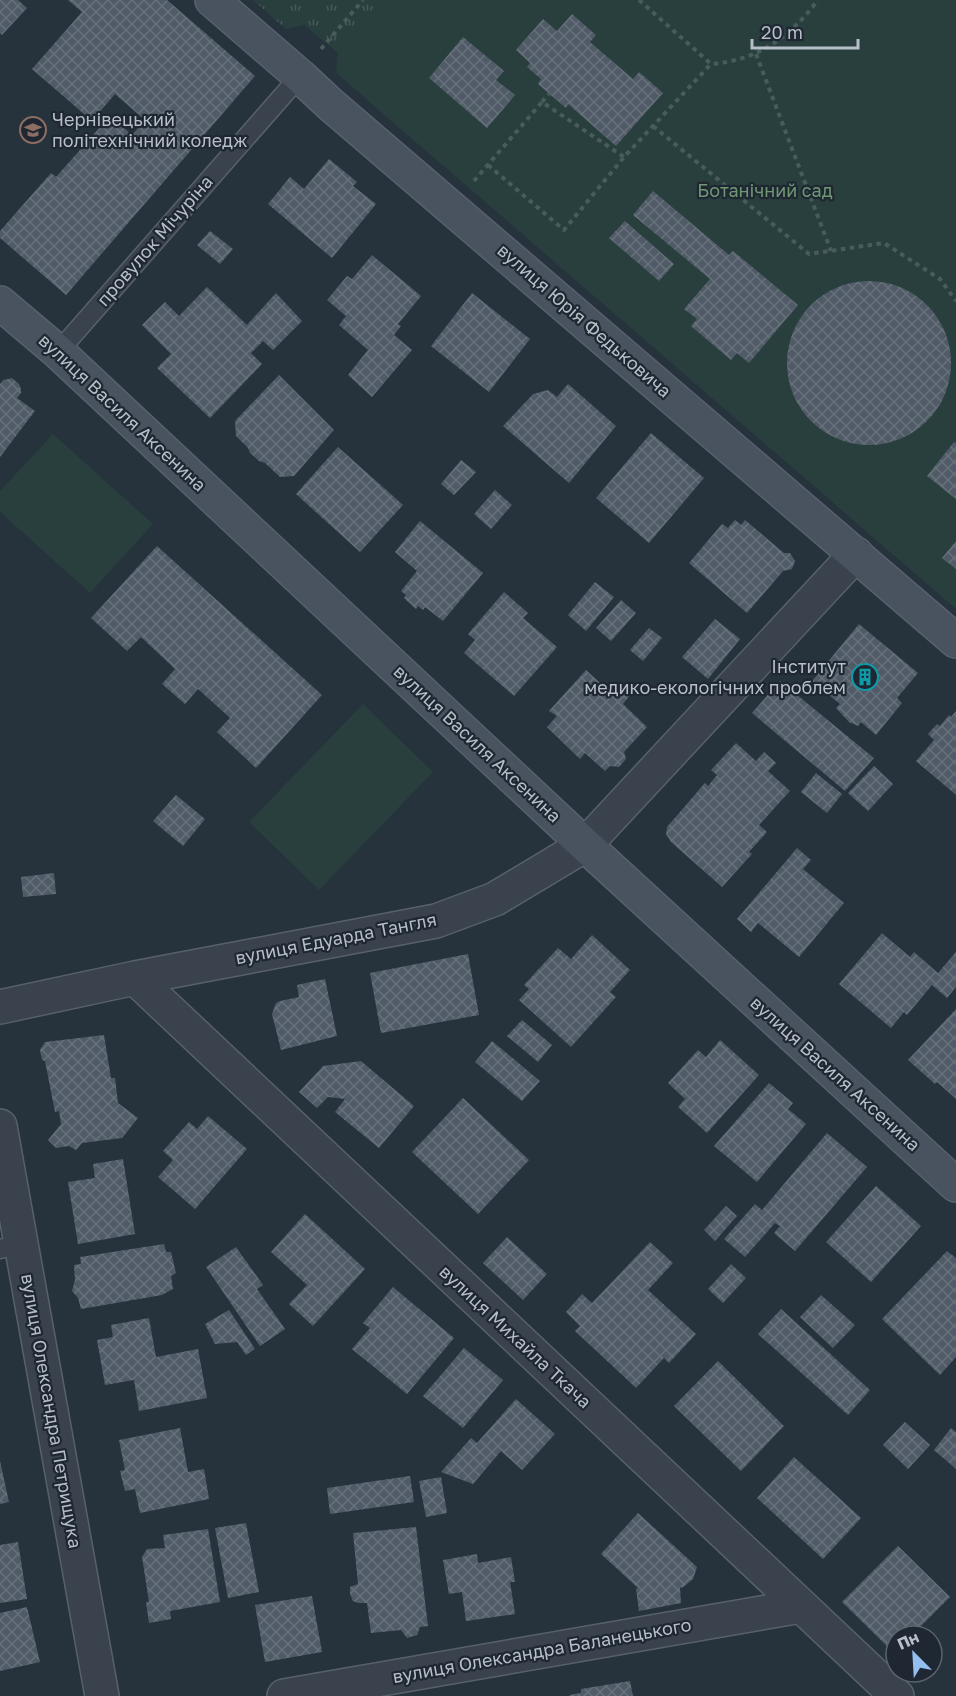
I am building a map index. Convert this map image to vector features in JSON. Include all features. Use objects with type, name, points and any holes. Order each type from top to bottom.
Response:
[{"type":"street","name":"вулиця Юрія Федьковича","points":[[212,0],[956,641]]},
{"type":"street","name":"вулиця Василя Аксенина","points":[[0,303],[58,352],[585,845],[956,1185]]},
{"type":"street","name":"вулиця Едуарда Тангля","points":[[0,1007],[135,978],[436,921],[495,899],[585,845],[856,554]]},
{"type":"street","name":"вулиця Михайла Ткача","points":[[135,978],[897,1696]]},
{"type":"street","name":"вулиця Олександра Петрищука","points":[[0,1126],[11,1247],[102,1696]]},
{"type":"street","name":"вулиця Олександра Баланецького","points":[[284,1696],[801,1606]]},
{"type":"lane","name":"провулок Мічуріна","points":[[58,352],[300,76]]},
{"type":"path","points":[[300,76],[363,0]]},
{"type":"path","points":[[639,0],[711,64]]},
{"type":"path","points":[[488,165],[564,230],[624,157],[711,64],[731,62],[756,54],[785,36],[808,14],[818,0]]},
{"type":"path","points":[[756,54],[831,251]]},
{"type":"path","points":[[451,206],[549,94]]},
{"type":"path","points":[[542,102],[624,157]]},
{"type":"path","points":[[653,126],[809,254],[884,243],[940,279],[956,301]]},
{"type":"green space","points":[[253,0],[384,0],[338,53],[304,25],[286,29]]},
{"type":"green space","name":"Ботанічний сад","points":[[384,0],[956,0],[956,609],[336,73],[338,53]]},
{"type":"green space","points":[[53,434],[153,524],[90,593],[0,512],[0,491]]},
{"type":"green space","points":[[363,704],[433,772],[319,890],[249,822]]},
{"type":"building","points":[[0,0],[18,0],[27,8],[2,35],[0,33]]},
{"type":"building","points":[[68,0],[167,0],[255,76],[66,295],[0,238],[0,231],[51,173],[56,177],[110,116],[132,135],[145,120],[115,94],[92,121],[32,69],[82,12]]},
{"type":"building","points":[[572,14],[596,35],[590,42],[633,79],[639,72],[663,93],[616,146],[568,104],[566,108],[538,84],[541,79],[527,67],[530,63],[516,50],[543,19],[557,31]]},
{"type":"building","points":[[463,37],[504,71],[496,80],[515,95],[487,128],[429,78]]},
{"type":"building","points":[[329,159],[357,182],[353,186],[376,204],[332,258],[268,204],[290,177],[304,189]]},
{"type":"building","points":[[653,191],[729,255],[733,251],[798,305],[749,363],[737,353],[731,360],[691,326],[697,319],[684,309],[710,279],[633,215]]},
{"type":"building","points":[[625,221],[674,264],[659,281],[609,238]]},
{"type":"building","points":[[210,231],[233,249],[220,264],[197,245]]},
{"type":"building","points":[[372,255],[421,296],[398,324],[401,326],[394,335],[412,350],[372,397],[348,375],[368,350],[339,325],[346,316],[327,300],[347,276],[352,279]]},
{"type":"building","points":[[869,281],[885,282],[901,287],[915,294],[927,305],[938,317],[945,331],[950,347],[950,379],[945,395],[938,409],[927,421],[915,432],[901,439],[885,444],[869,445],[853,444],[837,439],[823,432],[811,421],[800,409],[793,395],[788,379],[787,363],[788,347],[793,331],[800,317],[811,305],[823,294],[837,287],[853,282]]},
{"type":"building","points":[[207,287],[247,325],[276,293],[302,321],[273,350],[263,341],[251,353],[262,364],[210,418],[157,368],[171,354],[142,325],[165,302],[179,316]]},
{"type":"building","points":[[472,293],[530,339],[489,392],[431,346]]},
{"type":"building","points":[[279,375],[334,430],[294,476],[280,477],[250,453],[236,436],[235,421]]},
{"type":"building","points":[[12,378],[21,389],[17,398],[35,411],[0,457],[0,384]]},
{"type":"building","points":[[568,384],[616,426],[569,483],[503,426],[533,394],[548,390],[557,397]]},
{"type":"building","points":[[651,433],[704,478],[649,543],[596,498]]},
{"type":"building","points":[[954,442],[956,443],[956,499],[927,476]]},
{"type":"building","points":[[338,447],[403,505],[360,552],[296,494]]},
{"type":"building","points":[[461,460],[476,472],[454,495],[441,484]]},
{"type":"building","points":[[495,490],[512,505],[491,529],[474,514]]},
{"type":"building","points":[[735,520],[741,525],[745,520],[784,553],[790,553],[795,561],[792,569],[783,571],[747,613],[689,563],[722,524],[728,528]]},
{"type":"building","points":[[420,521],[483,573],[443,621],[425,607],[423,610],[418,606],[416,609],[404,598],[406,595],[401,591],[417,571],[395,552]]},
{"type":"building","points":[[956,541],[956,569],[942,558]]},
{"type":"building","points":[[157,546],[322,695],[256,768],[217,732],[230,718],[198,689],[185,704],[162,684],[175,669],[141,637],[127,651],[91,618]]},
{"type":"building","points":[[595,582],[614,597],[586,631],[568,615]]},
{"type":"building","points":[[504,592],[528,613],[523,618],[557,647],[514,696],[464,653],[475,640],[468,634]]},
{"type":"building","points":[[621,600],[636,613],[611,641],[596,628]]},
{"type":"building","points":[[715,619],[740,639],[708,679],[682,657]]},
{"type":"building","name":"Інститут медико-екологічних проблем","points":[[859,624],[918,673],[897,698],[902,703],[876,735],[861,722],[858,726],[849,722],[836,708],[840,704],[812,681]]},
{"type":"building","points":[[649,628],[662,638],[643,661],[630,650]]},
{"type":"building","points":[[586,670],[610,692],[618,683],[626,684],[631,694],[623,704],[647,727],[624,752],[626,759],[619,767],[610,766],[605,771],[585,753],[580,759],[547,727],[557,716],[549,711]]},
{"type":"building","points":[[780,681],[874,758],[845,791],[752,713]]},
{"type":"building","points":[[956,711],[956,795],[916,761],[934,740],[928,734],[937,724],[940,726],[949,715],[951,717]]},
{"type":"building","points":[[736,743],[756,761],[764,752],[776,763],[768,771],[790,791],[759,825],[767,832],[749,852],[752,854],[722,887],[671,842],[666,834],[667,827],[705,783],[708,786],[717,775],[711,770]]},
{"type":"building","points":[[874,766],[893,784],[868,811],[848,793]]},
{"type":"building","points":[[816,773],[842,794],[827,813],[801,792]]},
{"type":"building","points":[[176,795],[205,819],[183,846],[153,821]]},
{"type":"building","points":[[797,848],[811,860],[803,869],[844,903],[799,957],[758,923],[751,932],[737,919]]},
{"type":"building","points":[[54,873],[56,894],[23,897],[21,877]]},
{"type":"building","points":[[882,933],[910,957],[914,952],[938,973],[956,952],[956,987],[947,998],[932,985],[907,1015],[904,1012],[891,1028],[839,984]]},
{"type":"building","points":[[592,935],[630,970],[610,992],[616,997],[571,1047],[519,1000],[529,989],[524,985],[558,948],[571,959]]},
{"type":"building","points":[[468,954],[479,1015],[381,1033],[370,973]]},
{"type":"building","points":[[325,979],[337,1036],[281,1050],[272,1014],[276,1003],[299,997],[297,985]]},
{"type":"building","points":[[956,1009],[956,1099],[908,1060]]},
{"type":"building","points":[[522,1020],[552,1045],[538,1062],[507,1036]]},
{"type":"building","points":[[104,1035],[111,1078],[115,1078],[118,1103],[138,1118],[122,1138],[82,1143],[76,1150],[69,1146],[56,1148],[48,1140],[61,1124],[59,1111],[55,1112],[45,1061],[42,1060],[40,1050],[45,1042]]},
{"type":"building","points":[[720,1040],[759,1075],[707,1133],[678,1107],[685,1099],[668,1083],[698,1050],[706,1057]]},
{"type":"building","points":[[492,1041],[540,1081],[522,1101],[475,1062]]},
{"type":"building","points":[[361,1061],[414,1106],[379,1148],[335,1112],[345,1099],[328,1097],[317,1108],[299,1092],[323,1066]]},
{"type":"building","points":[[769,1083],[793,1103],[788,1109],[806,1124],[757,1182],[714,1146]]},
{"type":"building","points":[[463,1098],[529,1160],[478,1214],[412,1152]]},
{"type":"building","points":[[208,1116],[247,1149],[195,1209],[158,1177],[173,1160],[163,1151],[189,1122],[197,1129]]},
{"type":"building","points":[[827,1133],[867,1167],[795,1251],[774,1233],[780,1226],[775,1223],[745,1257],[724,1239],[755,1204],[762,1210]]},
{"type":"building","points":[[123,1159],[135,1234],[78,1244],[68,1182],[95,1178],[93,1164]]},
{"type":"building","points":[[876,1186],[921,1226],[871,1282],[826,1242]]},
{"type":"building","points":[[726,1206],[737,1216],[715,1241],[704,1230]]},
{"type":"building","points":[[305,1214],[365,1269],[313,1326],[289,1304],[307,1285],[271,1252]]},
{"type":"building","points":[[507,1237],[547,1274],[523,1300],[483,1263]]},
{"type":"building","points":[[650,1242],[673,1263],[648,1290],[696,1334],[669,1363],[664,1358],[636,1388],[575,1331],[580,1326],[566,1312],[582,1294],[592,1303]]},
{"type":"building","points":[[164,1244],[166,1252],[171,1252],[176,1273],[171,1276],[173,1289],[162,1295],[81,1309],[78,1298],[72,1291],[75,1280],[74,1265],[81,1264],[80,1257]]},
{"type":"building","points":[[236,1247],[263,1285],[257,1289],[285,1329],[260,1346],[206,1267]]},
{"type":"building","points":[[947,1251],[956,1258],[956,1357],[940,1375],[882,1319]]},
{"type":"building","points":[[731,1264],[746,1278],[723,1303],[708,1289]]},
{"type":"building","points":[[393,1287],[454,1338],[407,1394],[352,1349],[370,1328],[363,1323]]},
{"type":"building","points":[[821,1295],[855,1325],[833,1348],[800,1317]]},
{"type":"building","points":[[781,1309],[870,1390],[848,1415],[758,1334]]},
{"type":"building","points":[[229,1310],[255,1349],[246,1355],[237,1342],[215,1344],[205,1324]]},
{"type":"building","points":[[149,1318],[156,1357],[198,1349],[207,1398],[139,1411],[134,1380],[105,1385],[97,1340],[113,1337],[111,1325]]},
{"type":"building","points":[[464,1348],[503,1380],[463,1428],[423,1396]]},
{"type":"building","points":[[718,1361],[784,1426],[741,1471],[674,1406]]},
{"type":"building","points":[[516,1399],[555,1434],[522,1470],[501,1451],[473,1484],[441,1472],[471,1438],[477,1443]]},
{"type":"building","points":[[905,1422],[930,1445],[908,1469],[883,1445]]},
{"type":"building","points":[[180,1428],[188,1472],[204,1469],[209,1499],[140,1513],[135,1489],[125,1491],[120,1471],[125,1470],[119,1440]]},
{"type":"building","points":[[951,1428],[956,1432],[956,1469],[934,1450]]},
{"type":"building","points":[[794,1457],[861,1518],[823,1559],[757,1498]]},
{"type":"building","points":[[0,1461],[9,1502],[0,1504]]},
{"type":"building","points":[[410,1476],[414,1502],[330,1514],[327,1488]]},
{"type":"building","points":[[441,1477],[447,1513],[426,1517],[419,1481]]},
{"type":"building","points":[[638,1513],[697,1567],[693,1579],[682,1588],[680,1587],[681,1603],[639,1611],[636,1589],[638,1588],[601,1554]]},
{"type":"building","points":[[246,1523],[259,1592],[228,1598],[215,1528]]},
{"type":"building","points":[[416,1527],[428,1626],[420,1627],[417,1635],[407,1638],[401,1630],[371,1633],[367,1603],[353,1601],[350,1594],[350,1587],[358,1584],[353,1533]]},
{"type":"building","points":[[208,1529],[220,1602],[170,1611],[171,1619],[149,1623],[146,1602],[149,1602],[142,1557],[147,1549],[165,1548],[163,1535]]},
{"type":"building","points":[[18,1542],[27,1599],[0,1603],[0,1545]]},
{"type":"building","points":[[898,1546],[950,1597],[923,1624],[884,1624],[884,1643],[842,1602]]},
{"type":"building","points":[[477,1554],[478,1563],[511,1557],[515,1582],[510,1582],[515,1614],[466,1621],[462,1592],[449,1594],[443,1560]]},
{"type":"building","points":[[312,1596],[322,1652],[265,1662],[255,1605]]},
{"type":"building","points":[[27,1607],[40,1662],[0,1671],[0,1613]]},
{"type":"building","points":[[630,1681],[633,1696],[569,1695],[581,1693],[581,1689]]},
{"type":"place","name":"Чернівецький політехнічний коледж","points":[[33,130]]},
{"type":"place","name":"Інститут медико-екологічних проблем","points":[[865,677]]}]
